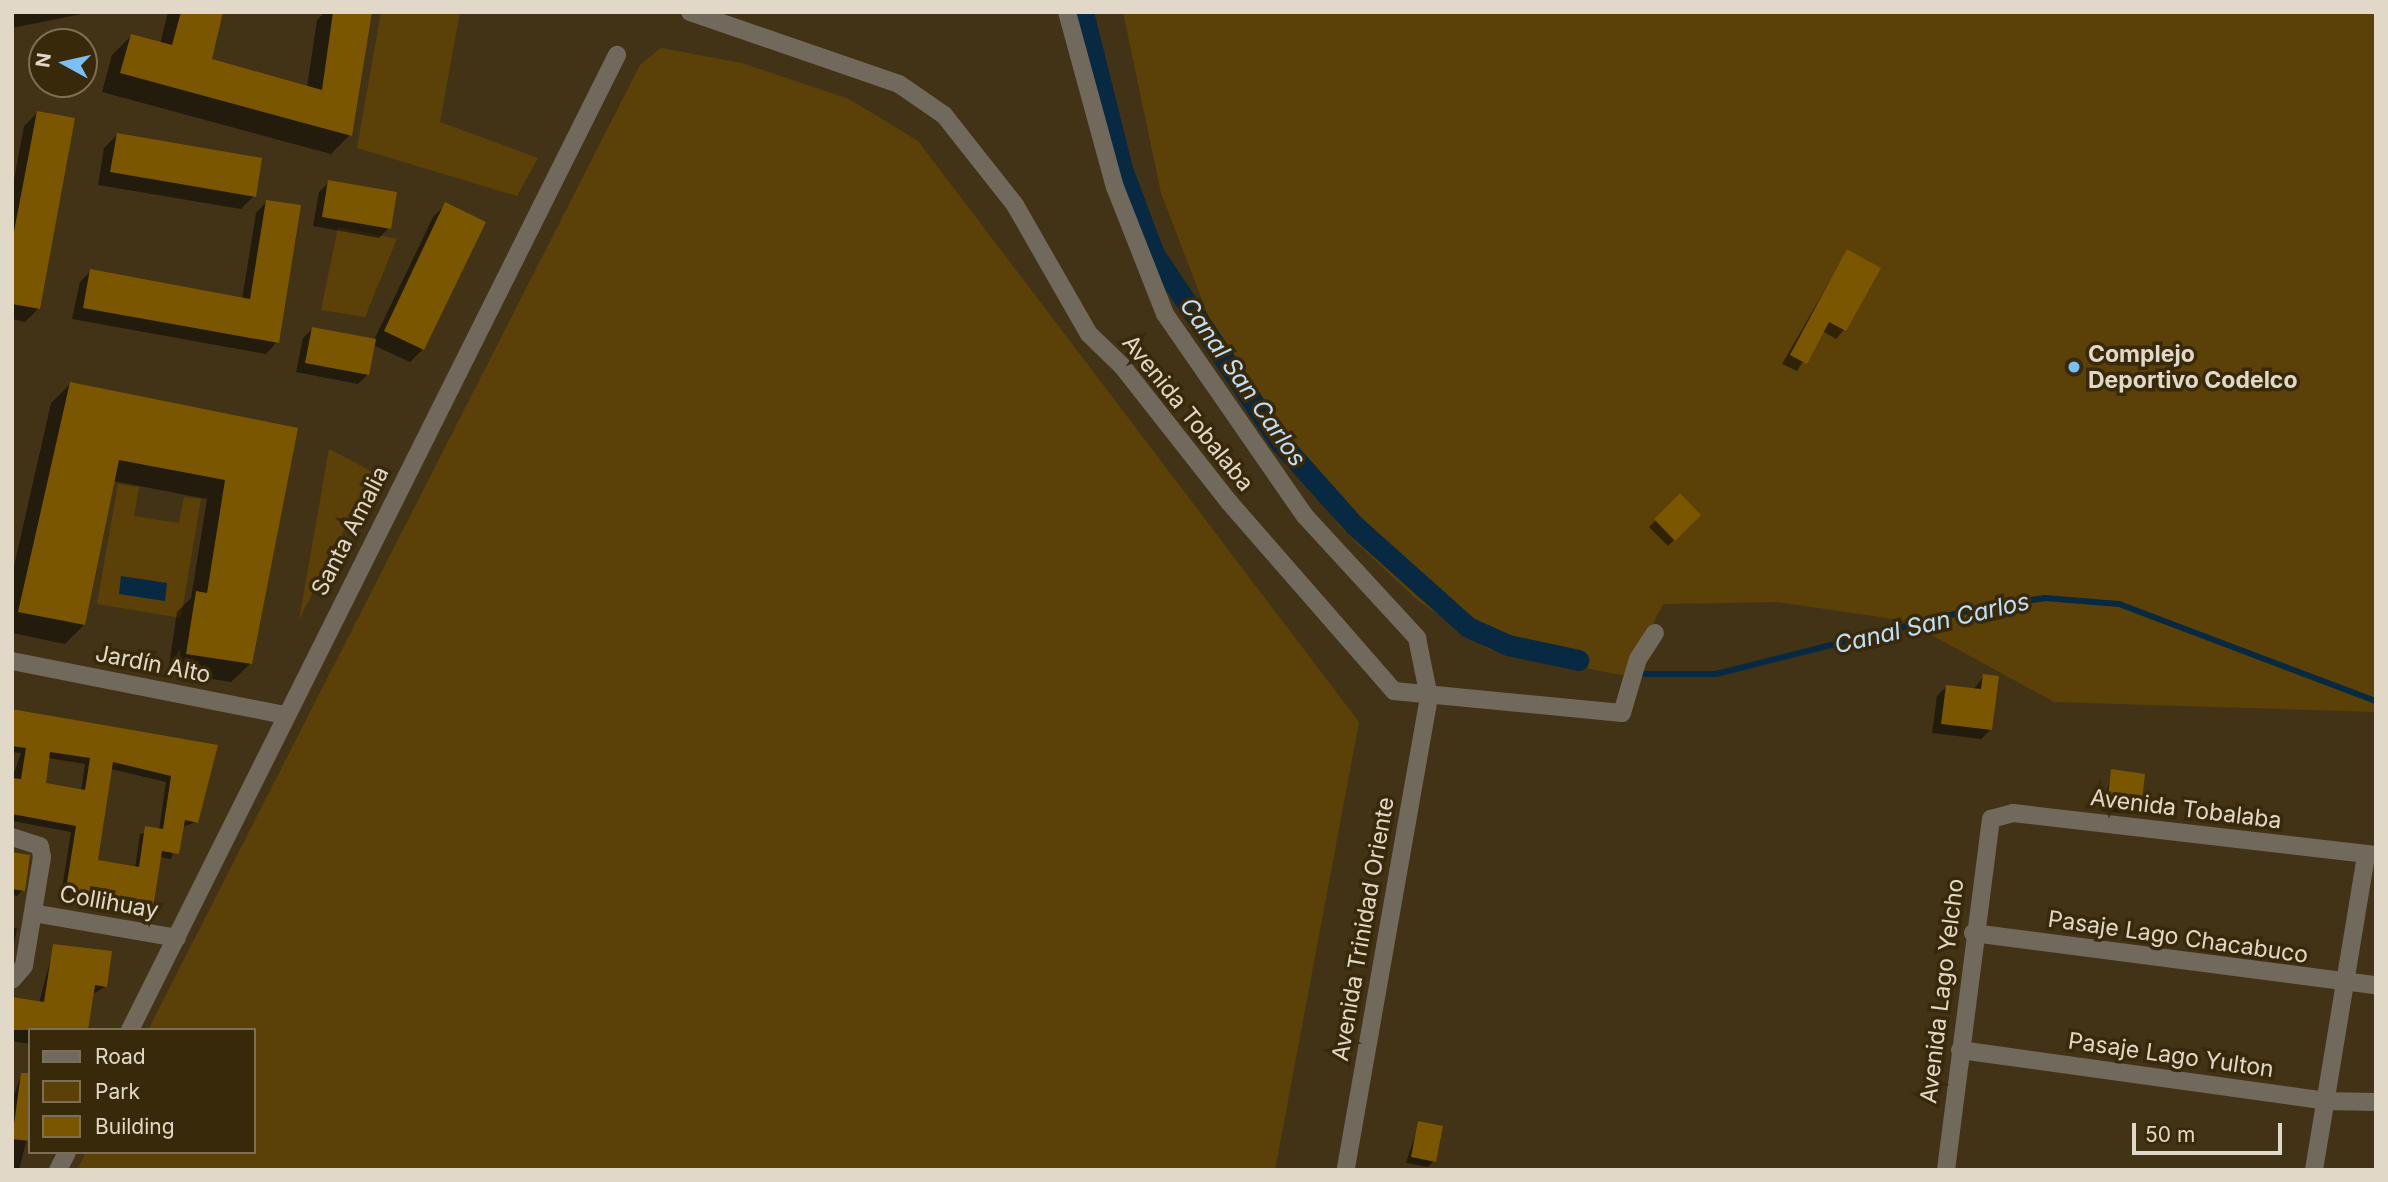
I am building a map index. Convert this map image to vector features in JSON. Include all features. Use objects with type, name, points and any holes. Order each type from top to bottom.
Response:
[{"type":"street","name":"Avenida Tobalaba","points":[[690,12],[899,84],[944,115],[1015,205],[1088,334],[1122,366],[1362,660],[1394,691],[1429,697],[1622,713],[1638,659],[1656,633]]},
{"type":"street","points":[[1067,12],[1115,187],[1165,314],[1305,516],[1417,638],[1429,697]]},
{"type":"street","name":"Santa Amalia","points":[[131,1028],[284,715],[617,55]]},
{"type":"street","name":"Jardín Alto","points":[[12,662],[284,715]]},
{"type":"street","name":"Avenida Trinidad Oriente","points":[[1346,1170],[1429,697]]},
{"type":"street","name":"Avenida Tobalaba","points":[[1991,819],[2012,813],[2371,855]]},
{"type":"street","name":"Avenida Lago Yelcho","points":[[1950,1169],[1973,933],[1991,819]]},
{"type":"street","points":[[12,837],[40,846],[24,966],[12,980]]},
{"type":"street","points":[[2314,1170],[2345,985],[2371,855]]},
{"type":"street","name":"Collihuay","points":[[33,913],[177,938]]},
{"type":"street","name":"Pasaje Lago Chacabuco","points":[[1973,933],[2345,985],[2376,985]]},
{"type":"street","name":"Pasaje Lago Yulton","points":[[1960,1050],[2326,1101],[2376,1102]]},
{"type":"street","points":[[58,1170],[66,1154]]},
{"type":"green space","points":[[381,12],[460,12],[440,122],[538,158],[517,196],[357,148]]},
{"type":"green space","points":[[1123,12],[2376,12],[2376,712],[2054,702],[1906,621],[1778,602],[1663,604],[1627,676],[1490,650],[1417,600],[1339,526],[1209,318],[1161,193]]},
{"type":"green space","points":[[661,48],[742,63],[849,99],[918,141],[1359,722],[1275,1170],[77,1170],[85,1154],[256,1154],[256,1028],[149,1028],[640,65]]},
{"type":"green space","points":[[338,227],[397,239],[365,317],[321,310]]},
{"type":"green space","points":[[329,449],[373,472],[299,620]]},
{"type":"green space","points":[[118,484],[139,487],[134,516],[179,523],[184,497],[201,499],[181,618],[97,604]]},
{"type":"water","points":[[121,576],[167,583],[165,601],[119,594]]},
{"type":"building","points":[[181,12],[223,12],[212,59],[322,90],[333,12],[372,12],[352,136],[120,73],[131,34],[172,45]]},
{"type":"building","points":[[37,111],[75,118],[40,309],[12,304],[12,242]]},
{"type":"building","points":[[117,133],[262,158],[256,197],[110,172]]},
{"type":"building","points":[[328,180],[397,192],[391,229],[322,217]]},
{"type":"building","points":[[266,200],[301,205],[279,343],[83,308],[90,269],[250,299]]},
{"type":"building","points":[[445,202],[486,222],[424,350],[384,331]]},
{"type":"building","points":[[1847,249],[1881,268],[1846,331],[1829,322],[1807,364],[1790,355]]},
{"type":"building","points":[[312,327],[376,339],[369,375],[305,363]]},
{"type":"building","points":[[70,382],[298,428],[252,664],[186,654],[196,591],[207,593],[225,480],[119,460],[85,625],[18,612]]},
{"type":"building","points":[[1680,493],[1701,515],[1675,541],[1654,519]]},
{"type":"building","points":[[1983,674],[1999,676],[1992,730],[1941,724],[1946,685],[1981,689]]},
{"type":"building","points":[[12,709],[218,745],[198,823],[185,820],[179,854],[162,851],[153,908],[66,889],[76,826],[12,814],[12,778],[21,779],[26,748],[12,746]],"holes":[[[50,752],[90,758],[85,790],[46,783]],[[113,762],[171,776],[163,829],[145,826],[139,867],[98,860]]]},
{"type":"building","points":[[2111,769],[2145,774],[2141,809],[2107,805]]},
{"type":"building","points":[[12,852],[30,855],[25,891],[12,889]]},
{"type":"building","points":[[53,944],[112,951],[107,987],[95,985],[88,1028],[12,1030],[12,997],[44,1002]]},
{"type":"building","points":[[21,1073],[28,1073],[28,1141],[12,1139]]},
{"type":"building","points":[[1418,1121],[1443,1126],[1436,1162],[1411,1157]]},
{"type":"waterway","name":"Canal San Carlos","points":[[1083,12],[1122,169],[1154,254],[1280,442],[1354,525],[1468,627],[1508,645],[1578,660]]},
{"type":"waterway","name":"Canal San Carlos","points":[[1641,674],[1716,674],[1982,607],[2045,598],[2119,604],[2376,701]]},
{"type":"place","name":"Complejo Deportivo Codelco","points":[[2074,367]]}]
